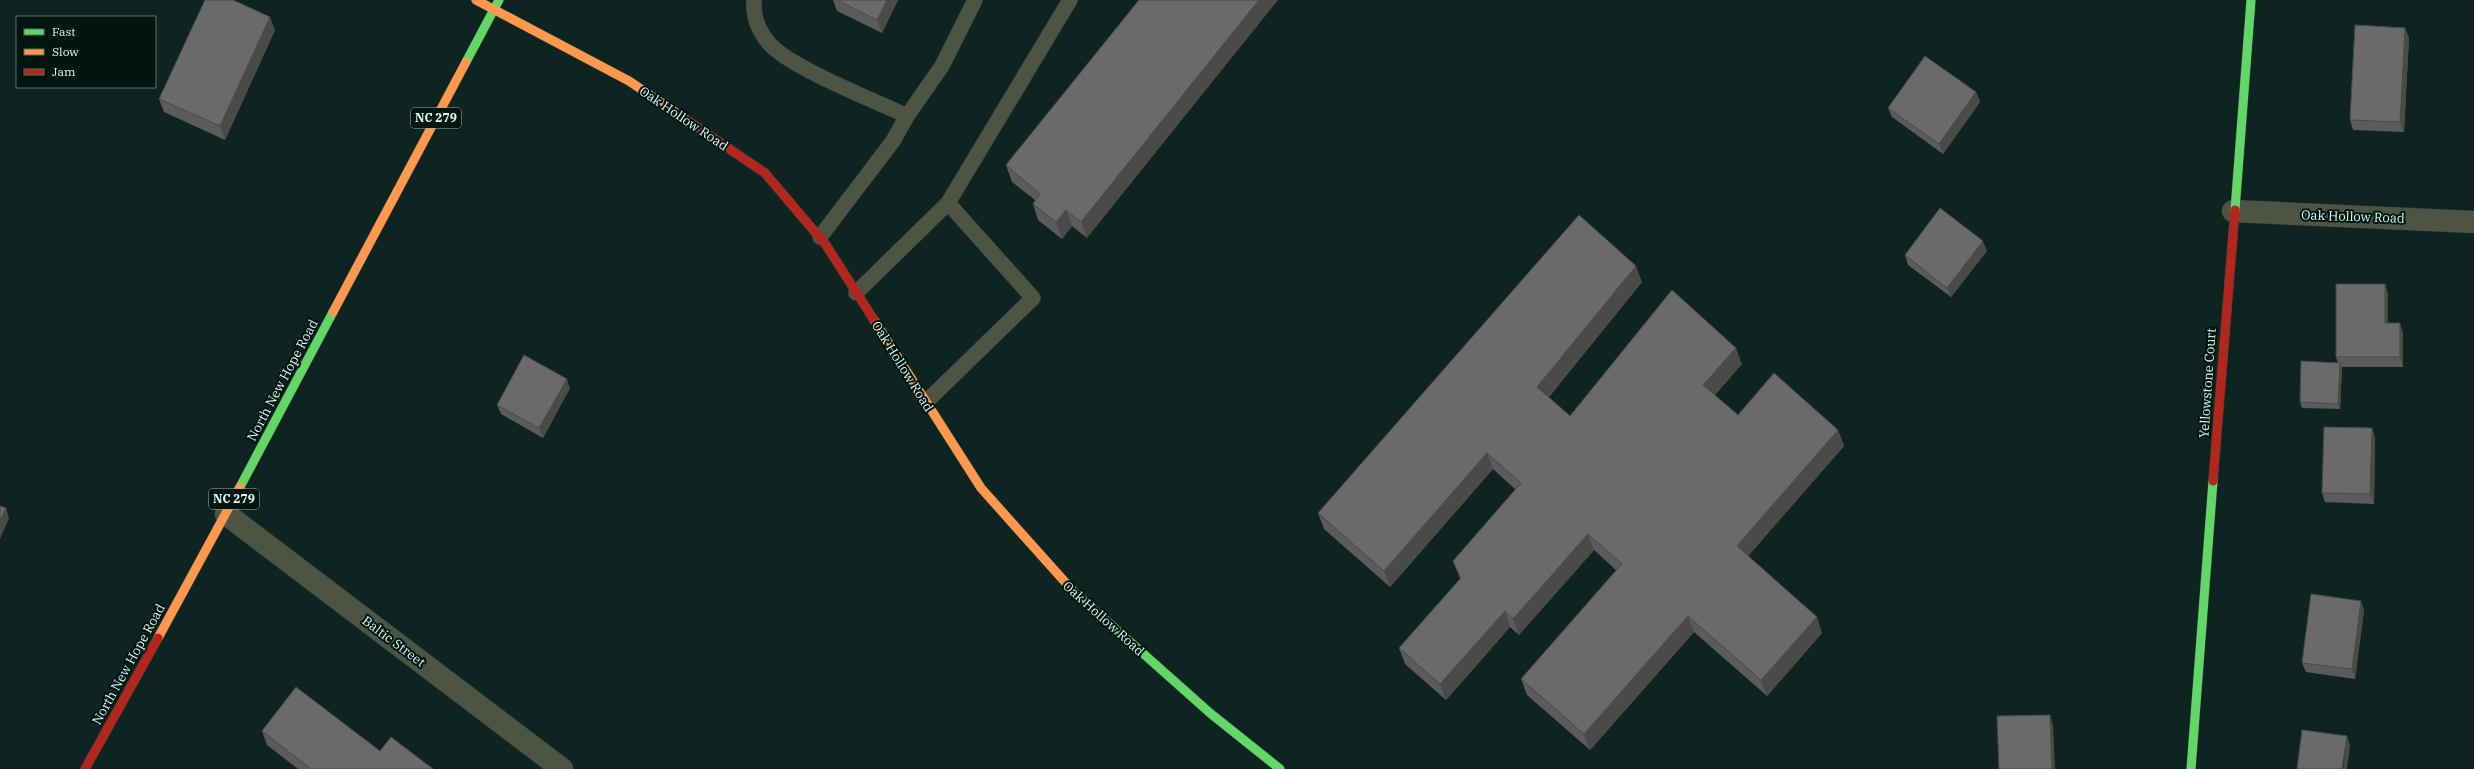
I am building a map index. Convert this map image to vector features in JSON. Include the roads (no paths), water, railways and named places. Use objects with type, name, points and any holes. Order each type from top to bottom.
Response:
[{"type":"street","name":"Oak Hollow Road","points":[[476,0],[629,81],[765,174],[820,237],[981,488],[1065,584],[1210,713],[1280,769]]},
{"type":"street","name":"North New Hope Road","points":[[85,769],[226,514],[498,0]]},
{"type":"street","name":"Yellowstone Court","points":[[2191,769],[2233,211],[2251,0]]},
{"type":"street","name":"Oak Hollow Road","points":[[2233,211],[2474,222]]},
{"type":"street","name":"Baltic Street","points":[[226,514],[562,769]]},
{"type":"lane","points":[[754,0],[753,11],[768,43],[788,60],[907,116]]},
{"type":"lane","points":[[820,237],[893,141],[907,116],[942,66],[975,0]]},
{"type":"lane","points":[[856,292],[948,203],[1070,0]]},
{"type":"lane","points":[[926,402],[1033,298],[948,203]]}]
